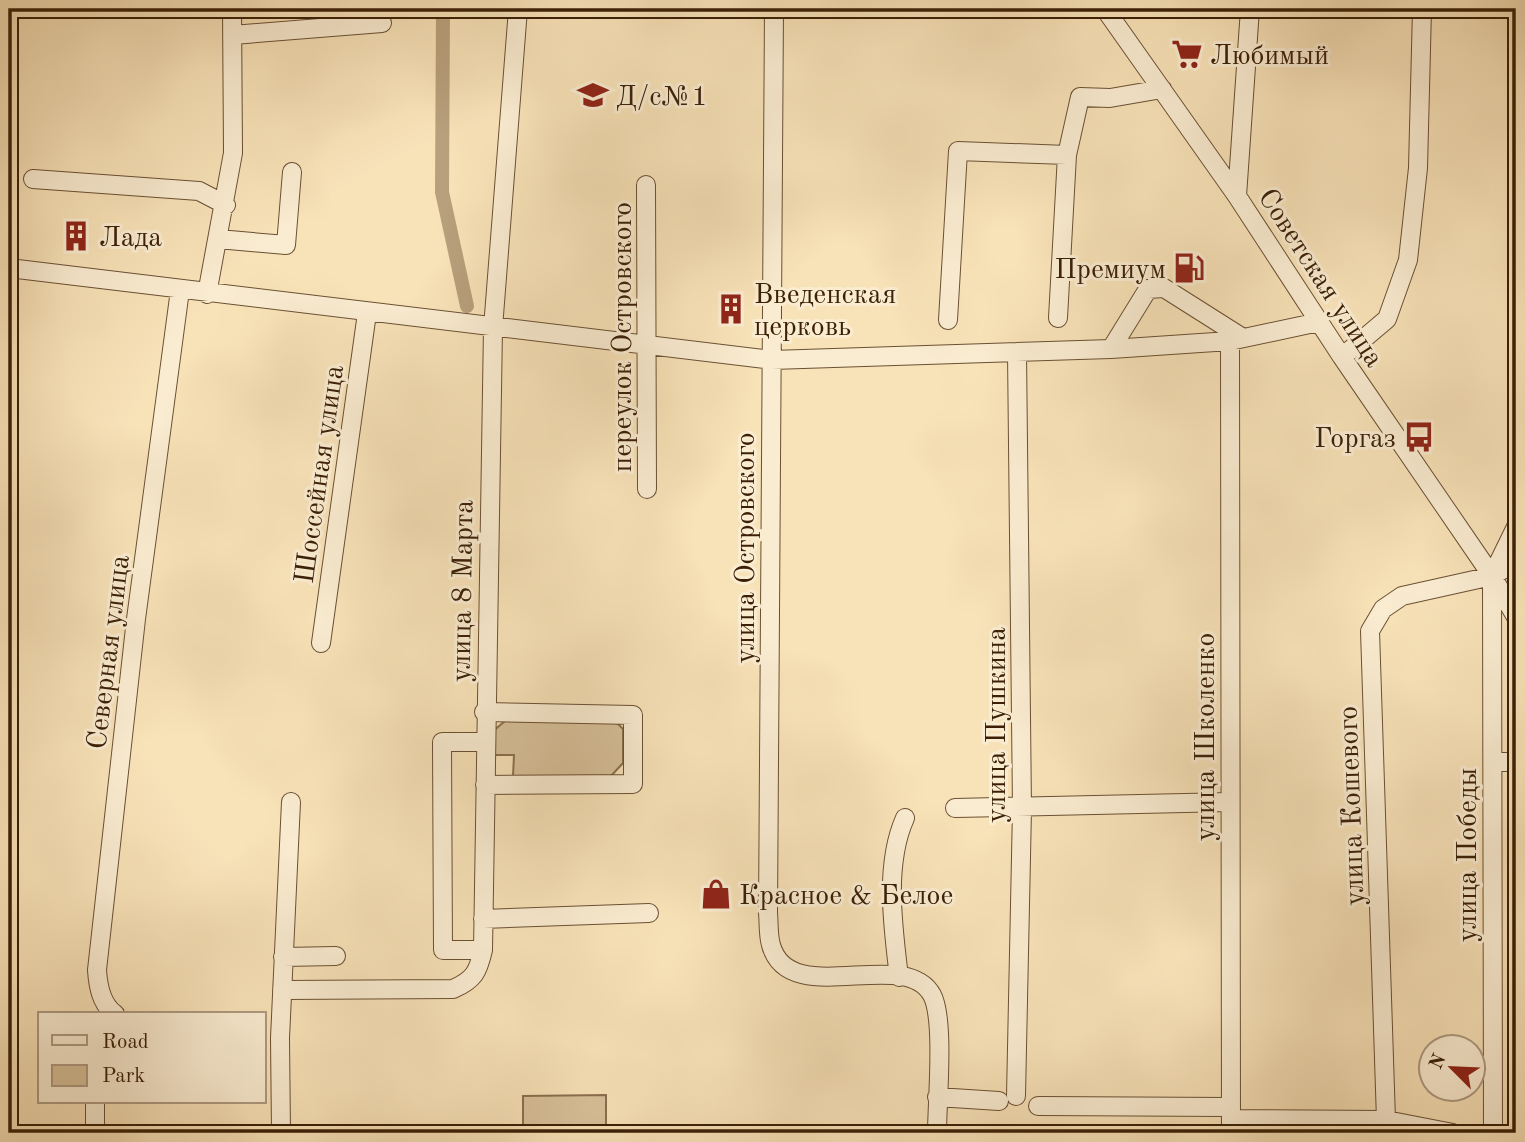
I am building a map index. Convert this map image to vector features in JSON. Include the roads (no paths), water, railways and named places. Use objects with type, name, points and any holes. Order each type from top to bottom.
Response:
[{"type":"street","points":[[180,9],[187,9]]},
{"type":"street","points":[[207,294],[226,205],[233,153],[232,9]]},
{"type":"street","name":"улица 8 Марта","points":[[282,990],[453,989],[471,982],[479,969],[483,919],[484,712],[493,328],[519,9]]},
{"type":"street","name":"улица Островского","points":[[774,9],[768,913],[771,946],[785,966],[799,975],[899,977]]},
{"type":"street","name":"Советская улица","points":[[1105,9],[1237,196],[1342,357],[1492,576],[1516,617]]},
{"type":"street","points":[[1237,196],[1250,9]]},
{"type":"street","points":[[1342,357],[1387,319],[1408,260],[1418,168],[1422,9]]},
{"type":"street","points":[[233,35],[382,23]]},
{"type":"street","points":[[1058,318],[1067,155],[1080,97],[1110,98],[1161,89]]},
{"type":"street","points":[[948,320],[958,151],[1067,155]]},
{"type":"street","points":[[218,239],[286,245],[292,172]]},
{"type":"street","points":[[33,179],[199,191],[226,205]]},
{"type":"street","name":"переулок Островского","points":[[646,185],[647,489]]},
{"type":"street","points":[[9,268],[207,294],[772,360],[1111,349],[1237,339],[1319,322]]},
{"type":"street","points":[[1111,349],[1148,289],[1164,288],[1237,339]]},
{"type":"street","name":"Северная улица","points":[[112,1012],[101,996],[97,970],[136,619],[180,290]]},
{"type":"street","name":"Шоссейная улица","points":[[321,643],[367,313]]},
{"type":"street","name":"улица Школенко","points":[[1231,1120],[1230,803],[1237,339]]},
{"type":"street","name":"улица Пушкина","points":[[937,1097],[1007,1098],[1022,809],[1017,352]]},
{"type":"street","points":[[1516,527],[1492,576],[1516,589]]},
{"type":"street","name":"улица Кошевого","points":[[1387,1119],[1370,631],[1383,609],[1402,596],[1492,576],[1516,562]]},
{"type":"street","name":"улица Победы","points":[[1492,576],[1493,1133]]},
{"type":"street","points":[[484,712],[633,715],[633,784],[485,785]]},
{"type":"street","points":[[482,950],[443,950],[442,742],[485,742]]},
{"type":"street","points":[[1493,762],[1516,762]]},
{"type":"street","points":[[281,1133],[272,1038],[282,990],[291,802]]},
{"type":"street","points":[[955,808],[1022,809],[1230,803]]},
{"type":"street","points":[[905,818],[897,836],[892,916],[899,977],[916,980],[932,994],[937,1017],[937,1133]]},
{"type":"street","points":[[483,919],[649,913]]},
{"type":"street","points":[[284,957],[336,956]]},
{"type":"street","points":[[95,1104],[95,1133]]},
{"type":"street","points":[[1038,1106],[1231,1120],[1387,1119],[1453,1133]]},
{"type":"waterway","points":[[443,9],[442,192],[467,306]]},
{"type":"place","name":"Любимый","points":[[1187,54]]},
{"type":"place","name":"Д/с№1","points":[[593,95]]},
{"type":"place","name":"Лада","points":[[76,236]]},
{"type":"place","name":"Премиум","points":[[1189,268]]},
{"type":"place","name":"Введенская церковь","points":[[731,309]]},
{"type":"place","name":"Горгаз","points":[[1419,437]]},
{"type":"place","name":"Красное & Белое","points":[[716,894]]}]
